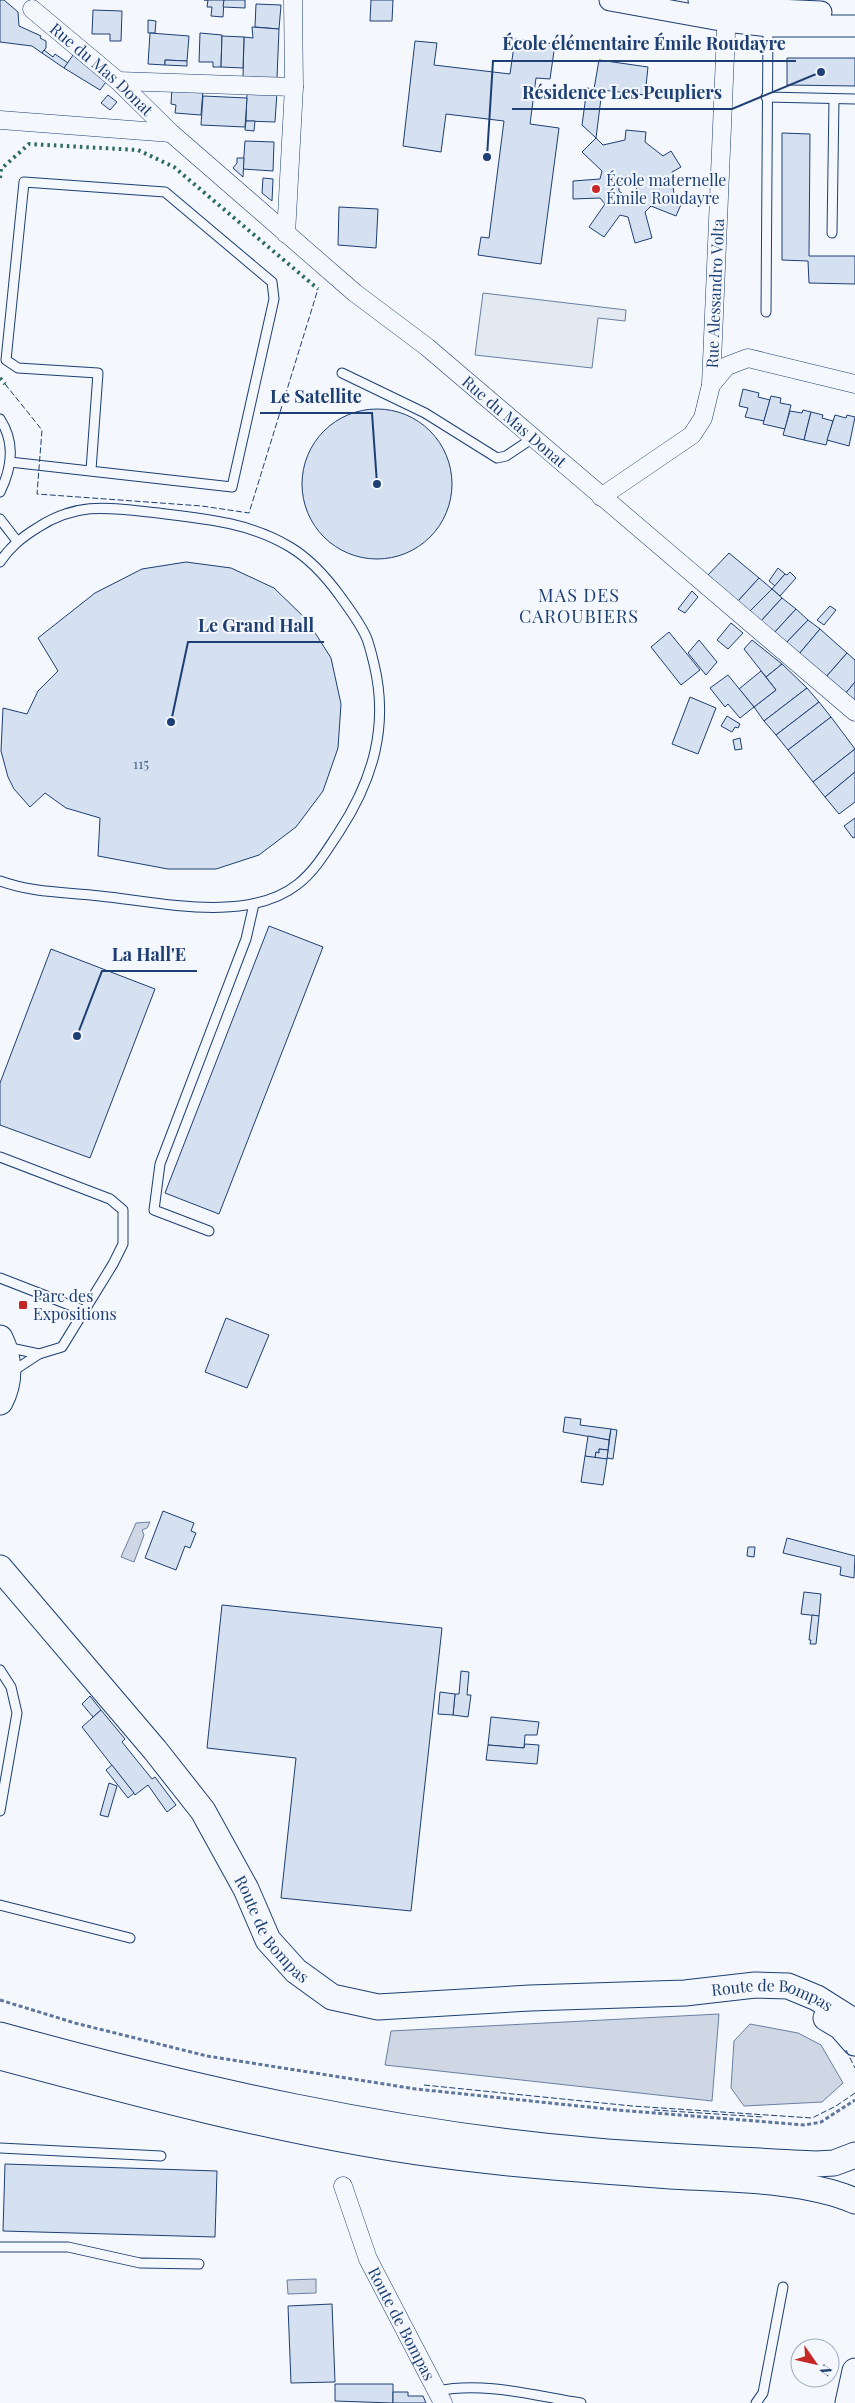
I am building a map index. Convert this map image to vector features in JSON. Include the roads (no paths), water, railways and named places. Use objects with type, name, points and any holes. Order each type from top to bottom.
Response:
[{"type":"main road","points":[[0,1402],[4,1394],[8,1374],[2,1342]]},
{"type":"main road","name":"Route de Bompas","points":[[1,1571],[155,1750],[203,1812],[246,1889],[268,1940],[296,1972],[332,1997],[378,2007],[530,1998],[685,1993],[755,1985],[788,1986],[817,1998],[855,2022]]},
{"type":"main road","name":"Route de Bompas","points":[[685,1993],[752,1997],[785,2002],[814,2011],[841,2027],[855,2043]]},
{"type":"main road","points":[[0,2035],[114,2066],[282,2106],[435,2131],[595,2151],[807,2164],[834,2162],[855,2155]]},
{"type":"main road","points":[[0,2057],[252,2122],[418,2152],[594,2171],[759,2182],[834,2194],[855,2201]]},
{"type":"main road","points":[[848,2403],[855,2371]]},
{"type":"street","points":[[286,234],[294,87],[294,0]]},
{"type":"street","points":[[610,0],[714,8],[855,13]]},
{"type":"street","points":[[714,8],[768,26],[855,26]]},
{"type":"street","name":"Rue Alessandro Volta","points":[[600,496],[692,435],[703,418],[711,385],[714,8]]},
{"type":"street","name":"Rue du Mas Donat","points":[[32,9],[118,81],[171,133],[286,234],[356,293],[428,347],[600,496],[743,614],[855,712]]},
{"type":"street","points":[[118,81],[294,87]]},
{"type":"street","name":"Rue du Mas Donat","points":[[0,120],[171,133]]},
{"type":"street","points":[[711,385],[726,366],[748,358],[855,384]]},
{"type":"street","name":"Route de Bompas","points":[[343,2186],[368,2259],[440,2397]]},
{"type":"lane","points":[[766,312],[766,97],[768,26]]},
{"type":"lane","points":[[766,97],[855,99]]},
{"type":"lane","points":[[832,233],[834,99]]},
{"type":"lane","points":[[10,462],[232,487],[274,299],[272,282],[165,192],[24,182],[6,360],[18,368],[98,373],[91,470]]},
{"type":"lane","points":[[342,373],[425,413],[497,458],[506,456],[533,438]]},
{"type":"lane","points":[[0,419],[10,443],[10,462],[7,478],[0,492]]},
{"type":"lane","points":[[0,562],[17,541],[48,520],[75,509],[107,507],[213,520],[257,530],[292,548],[326,576],[349,608],[368,640],[377,678],[381,721],[374,755],[363,789],[346,822],[321,859],[297,885],[254,904],[206,908],[36,891],[0,881]]},
{"type":"lane","points":[[0,519],[17,541]]},
{"type":"lane","points":[[209,1231],[154,1210],[160,1164],[246,939],[254,904]]},
{"type":"lane","points":[[0,1157],[110,1200],[123,1210],[123,1244],[62,1348],[39,1354],[8,1374]]},
{"type":"lane","points":[[0,1278],[85,1310]]},
{"type":"lane","points":[[2,1342],[39,1354]]},
{"type":"lane","points":[[0,1670],[11,1687],[17,1713],[0,1811]]},
{"type":"lane","points":[[0,1905],[130,1938]]},
{"type":"lane","points":[[0,2148],[161,2156]]},
{"type":"lane","points":[[0,2247],[68,2247],[140,2262],[199,2264]]},
{"type":"lane","points":[[756,2403],[764,2393],[783,2287]]},
{"type":"lane","points":[[440,2397],[454,2387],[489,2388],[581,2403]]},
{"type":"place","name":"Résidence Les Peupliers","points":[[821,72]]},
{"type":"place","name":"École élémentaire Émile Roudayre","points":[[487,157]]},
{"type":"place","name":"École maternelle Émile Roudayre","points":[[596,189]]},
{"type":"place","name":"Le Satellite","points":[[377,484]]},
{"type":"place","name":"Le Grand Hall","points":[[171,722]]},
{"type":"place","name":"La Hall'E","points":[[77,1036]]},
{"type":"place","name":"Parc des Expositions","points":[[23,1305]]},
{"type":"district","name":"MAS DES CAROUBIERS","points":[[579,606]]}]
